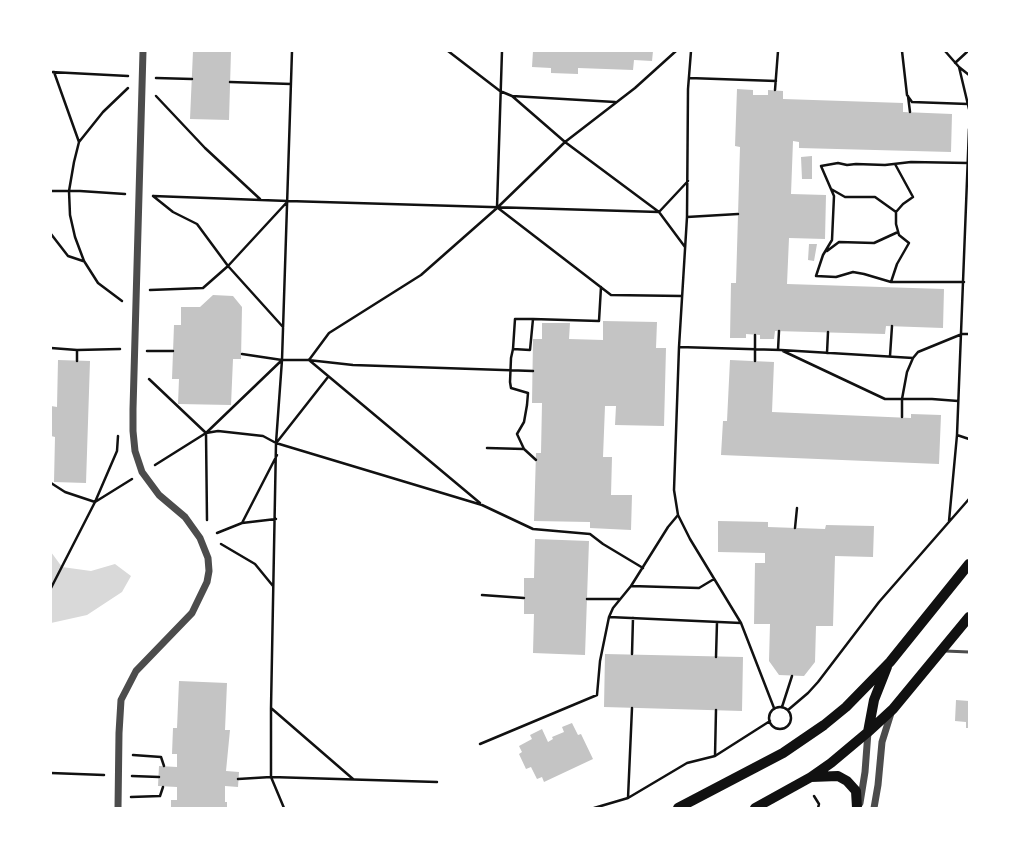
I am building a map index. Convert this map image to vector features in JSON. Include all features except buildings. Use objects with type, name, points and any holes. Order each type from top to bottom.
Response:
[{"type":"main road","points":[[678,808],[796,746],[846,707],[890,662],[969,564]]},
{"type":"main road","points":[[755,808],[831,763],[868,732],[893,709],[969,617]]},
{"type":"main road","points":[[868,732],[874,700],[890,662]]},
{"type":"main road","points":[[810,776],[838,776],[847,781],[856,791],[858,808]]},
{"type":"street","points":[[118,808],[121,700],[136,671],[192,613],[207,582],[209,571],[208,558],[200,538],[185,517],[159,495],[142,472],[136,451],[133,431],[143,51]]},
{"type":"street","points":[[874,808],[878,785],[882,742],[893,709]]},
{"type":"street","points":[[858,808],[865,772],[868,732]]},
{"type":"lane","points":[[942,651],[969,652]]},
{"type":"path","points":[[284,808],[271,777],[271,708],[273,586],[276,519],[276,443],[282,360],[292,51]]},
{"type":"path","points":[[448,51],[500,91],[512,96],[565,142],[659,212],[685,247]]},
{"type":"path","points":[[497,208],[502,51]]},
{"type":"path","points":[[308,360],[329,333],[420,275],[497,208],[565,142],[635,88],[676,51]]},
{"type":"path","points":[[691,51],[689,78],[687,217],[679,347],[674,490],[678,515],[690,539],[741,623],[774,708]]},
{"type":"path","points":[[775,90],[778,51]]},
{"type":"path","points":[[902,51],[910,112]]},
{"type":"path","points":[[945,51],[955,63],[969,75]]},
{"type":"path","points":[[955,63],[968,51]]},
{"type":"path","points":[[959,67],[969,109]]},
{"type":"path","points":[[79,142],[53,72],[143,78]]},
{"type":"path","points":[[156,78],[192,79]]},
{"type":"path","points":[[689,78],[776,81]]},
{"type":"path","points":[[230,82],[291,84]]},
{"type":"path","points":[[122,301],[98,283],[84,261],[75,237],[70,215],[69,191],[79,142],[103,112],[128,87]]},
{"type":"path","points":[[156,96],[205,148],[261,199]]},
{"type":"path","points":[[512,96],[616,102]]},
{"type":"path","points":[[908,96],[912,102],[968,104]]},
{"type":"path","points":[[949,521],[957,435],[967,223],[969,129]]},
{"type":"path","points":[[964,282],[891,282],[853,272],[836,277],[816,276],[832,240],[834,196],[821,166],[838,164],[885,165],[911,162],[968,163]]},
{"type":"path","points":[[891,282],[897,264],[909,243],[899,235],[896,224],[896,212],[903,204],[913,197],[895,164]]},
{"type":"path","points":[[283,327],[228,266],[196,224],[173,212],[153,196],[659,212],[688,180]]},
{"type":"path","points":[[831,189],[845,197],[875,197],[896,212]]},
{"type":"path","points":[[51,191],[125,194]]},
{"type":"path","points":[[150,290],[202,288],[228,266],[288,201]]},
{"type":"path","points":[[497,208],[611,295],[682,296]]},
{"type":"path","points":[[687,217],[738,214]]},
{"type":"path","points":[[825,253],[839,242],[874,243],[898,232]]},
{"type":"path","points":[[51,234],[68,256],[84,261]]},
{"type":"path","points":[[536,460],[524,449],[517,434],[524,422],[528,393],[511,388],[510,370],[511,358],[514,349],[515,319],[599,321],[601,287]]},
{"type":"path","points":[[514,349],[530,350],[534,319]]},
{"type":"path","points":[[890,356],[892,326]]},
{"type":"path","points":[[779,331],[780,350]]},
{"type":"path","points":[[827,353],[828,332]]},
{"type":"path","points":[[902,417],[902,399],[907,372],[913,358],[918,352],[962,334],[969,334]]},
{"type":"path","points":[[755,335],[755,361]]},
{"type":"path","points":[[679,347],[780,350],[913,358]]},
{"type":"path","points":[[51,348],[77,350],[121,350]]},
{"type":"path","points":[[77,350],[77,361]]},
{"type":"path","points":[[780,350],[885,400],[932,399],[958,401]]},
{"type":"path","points":[[143,351],[173,351]]},
{"type":"path","points":[[242,354],[282,360],[308,360],[353,365],[533,371]]},
{"type":"path","points":[[95,502],[206,433],[282,360]]},
{"type":"path","points":[[308,360],[482,505]]},
{"type":"path","points":[[146,377],[206,433],[206,520]]},
{"type":"path","points":[[276,443],[328,377]]},
{"type":"path","points":[[206,433],[218,431],[263,436],[276,443],[482,505],[533,529],[590,534],[603,544],[643,568]]},
{"type":"path","points":[[957,435],[969,439]]},
{"type":"path","points":[[51,588],[95,502],[117,451],[118,436]]},
{"type":"path","points":[[487,448],[524,449]]},
{"type":"path","points":[[242,523],[277,454]]},
{"type":"path","points":[[51,483],[65,492],[95,502]]},
{"type":"path","points":[[788,710],[808,693],[818,682],[879,602],[969,499]]},
{"type":"path","points":[[795,528],[797,508]]},
{"type":"path","points":[[480,744],[596,695],[600,661],[609,617],[613,608],[631,586],[668,527],[678,515]]},
{"type":"path","points":[[217,533],[242,523],[276,519]]},
{"type":"path","points":[[221,544],[255,564],[273,586]]},
{"type":"path","points":[[631,586],[698,588],[714,579]]},
{"type":"path","points":[[482,595],[524,598]]},
{"type":"path","points":[[587,599],[619,599]]},
{"type":"path","points":[[609,617],[741,623]]},
{"type":"path","points":[[632,654],[633,618]]},
{"type":"path","points":[[716,657],[717,622]]},
{"type":"path","points":[[782,707],[792,676]]},
{"type":"path","points":[[782,707],[788,710],[791,720],[787,726],[784,728],[777,728],[772,724],[770,721],[770,714],[774,708],[782,707]]},
{"type":"path","points":[[271,708],[353,780]]},
{"type":"path","points":[[628,798],[632,708]]},
{"type":"path","points":[[715,756],[716,710]]},
{"type":"path","points":[[594,808],[628,798],[687,763],[715,756],[770,721]]},
{"type":"path","points":[[132,755],[161,756],[164,766]]},
{"type":"path","points":[[51,773],[109,775]]},
{"type":"path","points":[[125,775],[159,777]]},
{"type":"path","points":[[238,779],[271,777],[437,782]]},
{"type":"path","points":[[131,797],[160,796],[163,786]]},
{"type":"path","points":[[814,796],[818,804],[818,808]]},
{"type":"shaded area","points":[[51,552],[62,567],[91,571],[115,564],[131,576],[122,592],[87,615],[51,623]]}]
